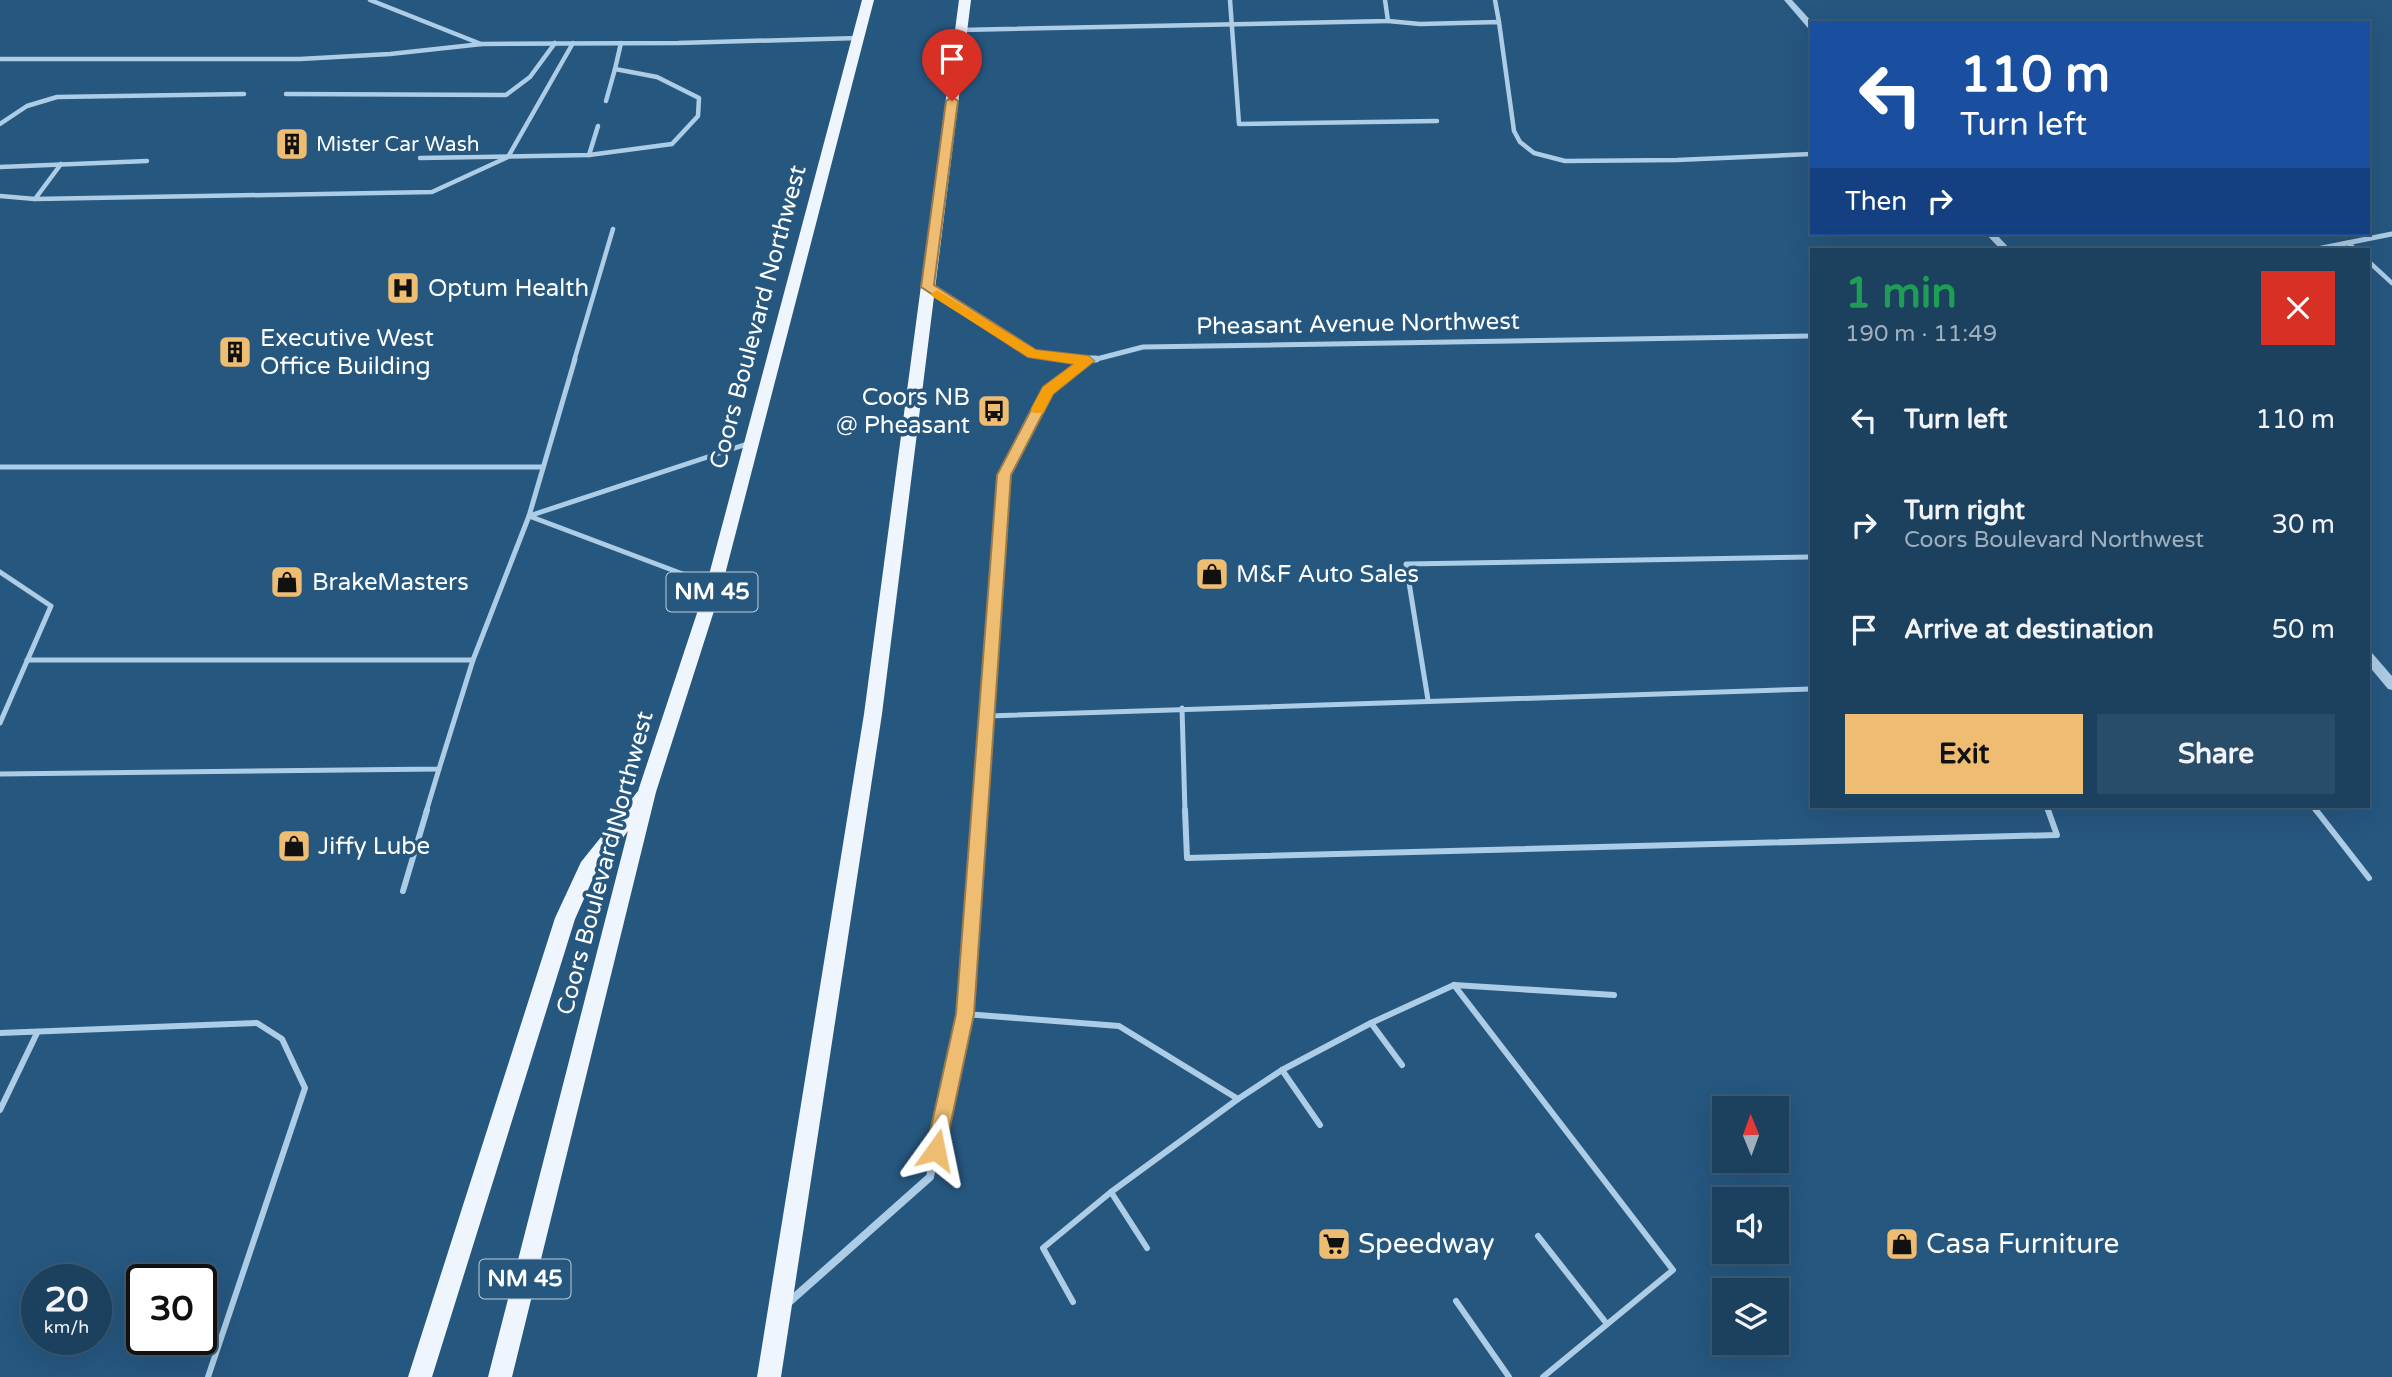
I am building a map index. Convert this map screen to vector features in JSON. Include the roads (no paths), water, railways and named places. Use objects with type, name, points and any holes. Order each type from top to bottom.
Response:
[{"type":"main road","name":"Coors Boulevard Northwest","points":[[500,1377],[647,792],[715,586],[868,0]]},
{"type":"main road","points":[[769,1377],[873,714],[965,0]]},
{"type":"main road","points":[[420,1377],[565,918],[588,868],[647,792]]},
{"type":"street","points":[[1788,0],[1810,25]]},
{"type":"street","points":[[2322,248],[2392,234]]},
{"type":"street","points":[[1992,235],[2004,248]]},
{"type":"street","name":"Pheasant Avenue Northwest","points":[[927,287],[1033,354],[1088,361],[1143,347],[1168,346],[1810,336]]},
{"type":"street","points":[[781,1309],[930,1177],[965,1014],[1004,475],[1048,390],[1088,361]]},
{"type":"street","points":[[2370,659],[2392,685]]},
{"type":"lane","points":[[370,0],[482,44]]},
{"type":"lane","points":[[1230,0],[1239,124],[1437,121]]},
{"type":"lane","points":[[1385,0],[1388,21]]},
{"type":"lane","points":[[1495,0],[1514,131],[1520,142],[1534,153],[1565,161],[1677,160],[1810,154]]},
{"type":"lane","points":[[961,30],[1388,21],[1420,24],[1499,22]]},
{"type":"lane","points":[[0,59],[300,59],[390,54],[482,44],[858,38]]},
{"type":"lane","points":[[286,94],[506,95],[530,77],[555,43]]},
{"type":"lane","points":[[0,196],[35,199],[432,192],[508,157],[573,43]]},
{"type":"lane","points":[[606,100],[621,43]]},
{"type":"lane","points":[[420,158],[589,155],[672,144],[698,116],[699,97],[657,77],[615,69]]},
{"type":"lane","points":[[0,124],[27,106],[57,97],[244,94]]},
{"type":"lane","points":[[589,155],[598,126]]},
{"type":"lane","points":[[0,167],[148,161]]},
{"type":"lane","points":[[35,199],[61,164]]},
{"type":"lane","points":[[403,891],[473,660],[529,516],[613,229]]},
{"type":"lane","points":[[2348,243],[2354,248]]},
{"type":"lane","points":[[2370,263],[2392,283]]},
{"type":"lane","points":[[529,516],[752,442]]},
{"type":"lane","points":[[0,467],[543,467]]},
{"type":"lane","points":[[529,516],[715,586]]},
{"type":"lane","points":[[1428,701],[1406,564],[1810,557]]},
{"type":"lane","points":[[0,572],[51,606],[0,723]]},
{"type":"lane","points":[[27,660],[473,660]]},
{"type":"lane","points":[[988,716],[1810,689]]},
{"type":"lane","points":[[1182,708],[1187,858],[2057,835],[2047,808]]},
{"type":"lane","points":[[0,774],[439,769]]},
{"type":"lane","points":[[2314,808],[2369,878]]},
{"type":"lane","points":[[1073,1302],[1043,1248],[1111,1192],[1282,1070],[1371,1023],[1454,985],[1614,996]]},
{"type":"lane","points":[[1454,985],[1673,1269],[1544,1377]]},
{"type":"lane","points":[[965,1014],[1119,1026],[1238,1099]]},
{"type":"lane","points":[[0,1032],[257,1023],[282,1039],[305,1088],[208,1377]]},
{"type":"lane","points":[[1371,1023],[1402,1066]]},
{"type":"lane","points":[[0,1110],[37,1032]]},
{"type":"lane","points":[[1282,1070],[1320,1125]]},
{"type":"lane","points":[[1111,1192],[1147,1248]]},
{"type":"lane","points":[[1538,1236],[1607,1324]]},
{"type":"lane","points":[[1456,1301],[1509,1377]]},
{"type":"place","name":"Mister Car Wash","points":[[292,144]]},
{"type":"place","name":"Optum Health","points":[[403,288]]},
{"type":"place","name":"Executive West Office Building","points":[[235,352]]},
{"type":"place","name":"Coors NB @ Pheasant","points":[[994,411]]},
{"type":"place","name":"M&F Auto Sales","points":[[1212,574]]},
{"type":"place","name":"BrakeMasters","points":[[287,582]]},
{"type":"place","name":"Jiffy Lube","points":[[294,846]]},
{"type":"place","name":"Speedway","points":[[1334,1244]]},
{"type":"place","name":"Casa Furniture","points":[[1902,1244]]}]
